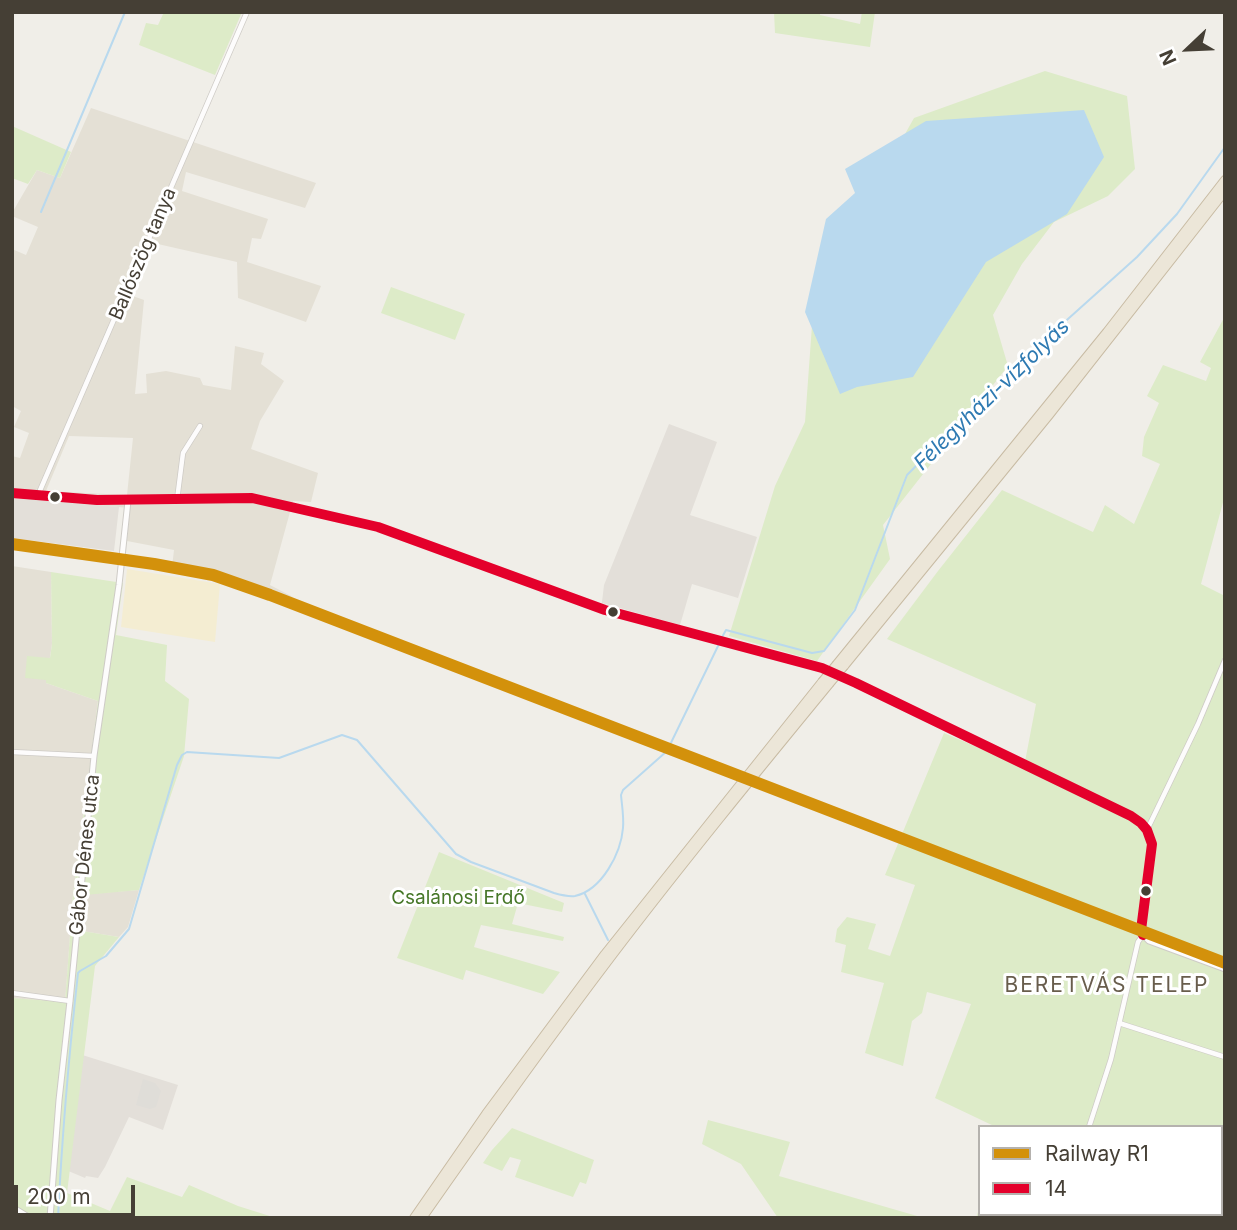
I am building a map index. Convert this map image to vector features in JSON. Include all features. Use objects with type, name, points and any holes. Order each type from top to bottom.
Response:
[{"type":"highway","points":[[841,665],[1225,180]]},
{"type":"highway","points":[[414,1218],[612,944],[1049,415],[1225,191]]},
{"type":"highway","points":[[422,1218],[540,1051],[740,789]]},
{"type":"street","name":"Ballószög tanya","points":[[38,495],[247,12]]},
{"type":"street","points":[[177,500],[183,453],[200,426]]},
{"type":"street","points":[[12,493],[128,501],[251,498],[378,527],[605,610],[811,664],[841,676],[1141,822],[1151,839],[1152,849],[1141,930],[1143,935],[1149,941],[1225,969]]},
{"type":"street","name":"Gábor Dénes utca","points":[[50,1218],[59,1100],[94,756],[119,585],[128,501]]},
{"type":"street","points":[[1147,830],[1198,724],[1225,660]]},
{"type":"street","points":[[12,752],[94,756]]},
{"type":"street","points":[[1090,1125],[1111,1059],[1138,942],[1143,935]]},
{"type":"street","points":[[12,993],[71,1001]]},
{"type":"street","points":[[1119,1023],[1225,1057]]},
{"type":"street","points":[[14,1208],[27,1218]]},
{"type":"street","points":[[44,1218],[51,1210]]},
{"type":"shaded area","points":[[91,108],[316,183],[305,208],[186,172],[182,191],[268,219],[261,239],[252,238],[247,262],[321,286],[306,322],[238,298],[237,262],[149,242],[130,295],[144,300],[135,394],[147,393],[146,374],[166,371],[200,378],[203,385],[231,390],[235,346],[264,353],[261,364],[284,381],[260,421],[251,449],[318,473],[311,502],[293,501],[270,585],[293,597],[172,567],[174,550],[127,541],[130,508],[12,498],[12,456],[20,458],[29,433],[14,427],[21,411],[12,406],[12,249],[26,255],[38,227],[12,216],[12,213],[37,170],[60,178]],"holes":[[[69,436],[133,438],[127,495],[46,491]]]},
{"type":"shaded area","points":[[669,424],[717,442],[690,515],[757,537],[738,598],[692,584],[680,625],[602,603],[604,585]]},
{"type":"shaded area","points":[[12,498],[119,507],[114,551],[12,538]]},
{"type":"shaded area","points":[[12,566],[51,572],[52,644],[46,683],[98,701],[73,895],[65,1003],[12,998]]},
{"type":"shaded area","points":[[139,890],[128,927],[119,937],[82,931],[85,894]]},
{"type":"shaded area","points":[[76,1053],[178,1085],[163,1130],[129,1117],[98,1178],[85,1178],[66,1170]]},
{"type":"shaded area","points":[[143,1079],[155,1083],[161,1091],[156,1107],[150,1109],[136,1105]]},
{"type":"green space","points":[[164,12],[242,12],[215,75],[139,45],[146,23],[158,25]]},
{"type":"green space","points":[[774,12],[820,12],[820,15],[860,24],[862,12],[875,12],[870,47],[775,33]]},
{"type":"green space","points":[[1045,71],[1127,96],[1135,169],[1108,196],[1054,222],[1022,264],[993,315],[1008,366],[883,525],[890,559],[817,661],[729,636],[775,486],[805,422],[814,298],[905,134],[914,118]]},
{"type":"green space","points":[[12,126],[71,152],[60,178],[37,170],[28,184],[12,178]]},
{"type":"green space","points":[[391,287],[465,314],[455,340],[381,313]]},
{"type":"green space","points":[[1225,316],[1225,495],[1201,584],[1225,596],[1225,1218],[976,1218],[978,1212],[978,1216],[1223,1216],[1223,1125],[992,1125],[935,1098],[971,1004],[927,992],[922,1013],[912,1021],[903,1066],[865,1053],[884,983],[841,972],[846,945],[835,942],[837,929],[847,917],[876,924],[868,949],[890,956],[915,885],[885,875],[944,733],[1024,767],[1036,704],[887,639],[1002,490],[1093,532],[1105,505],[1134,524],[1160,464],[1142,456],[1144,437],[1159,403],[1147,396],[1163,365],[1206,381],[1211,368],[1200,362]]},
{"type":"green space","points":[[51,572],[123,583],[116,635],[167,645],[165,681],[189,699],[184,756],[139,890],[85,895],[82,931],[119,937],[95,966],[67,1193],[110,1211],[127,1177],[182,1197],[189,1185],[238,1206],[276,1218],[12,1218],[12,998],[65,1002],[73,895],[98,701],[46,683],[46,680],[25,678],[27,656],[50,658]]},
{"type":"green space","name":"Csalánosi Erdő","points":[[439,852],[564,903],[562,912],[518,903],[512,924],[564,937],[563,941],[481,925],[474,947],[560,972],[543,994],[466,970],[463,980],[397,958]]},
{"type":"green space","points":[[708,1120],[790,1142],[779,1176],[924,1218],[778,1218],[741,1164],[702,1144]]},
{"type":"green space","points":[[512,1128],[594,1160],[586,1184],[580,1182],[573,1197],[515,1177],[521,1160],[510,1157],[502,1171],[483,1163]]},
{"type":"sand","points":[[127,569],[220,584],[215,642],[121,627]]},
{"type":"water","points":[[1084,110],[1104,157],[1067,214],[986,262],[913,377],[857,387],[840,394],[805,312],[826,219],[855,193],[845,169],[926,121]]},
{"type":"waterway","points":[[41,212],[125,12]]},
{"type":"waterway","name":"Félegyházi-vízfolyás","points":[[721,639],[726,630],[812,653],[824,651],[855,610],[907,475],[1039,345],[1137,257],[1177,214],[1225,147]]},
{"type":"waterway","name":"Félegyházi-vízfolyás","points":[[58,1218],[78,973],[106,956],[129,929],[182,755],[187,752],[279,758],[342,735],[357,740],[456,854],[554,893],[575,896],[594,886],[614,859],[623,828],[623,790],[667,751],[719,644]]},
{"type":"waterway","points":[[585,894],[608,940]]},
{"type":"rail line","name":"R1","points":[[12,544],[213,575],[1225,963]]},
{"type":"transit line","name":"14","points":[[12,493],[97,500],[252,498],[378,527],[605,610],[822,668],[1141,823],[1152,844],[1141,930],[1143,935]]},
{"type":"district","name":"BERETVÁS TELEP","points":[[1107,986]]}]
